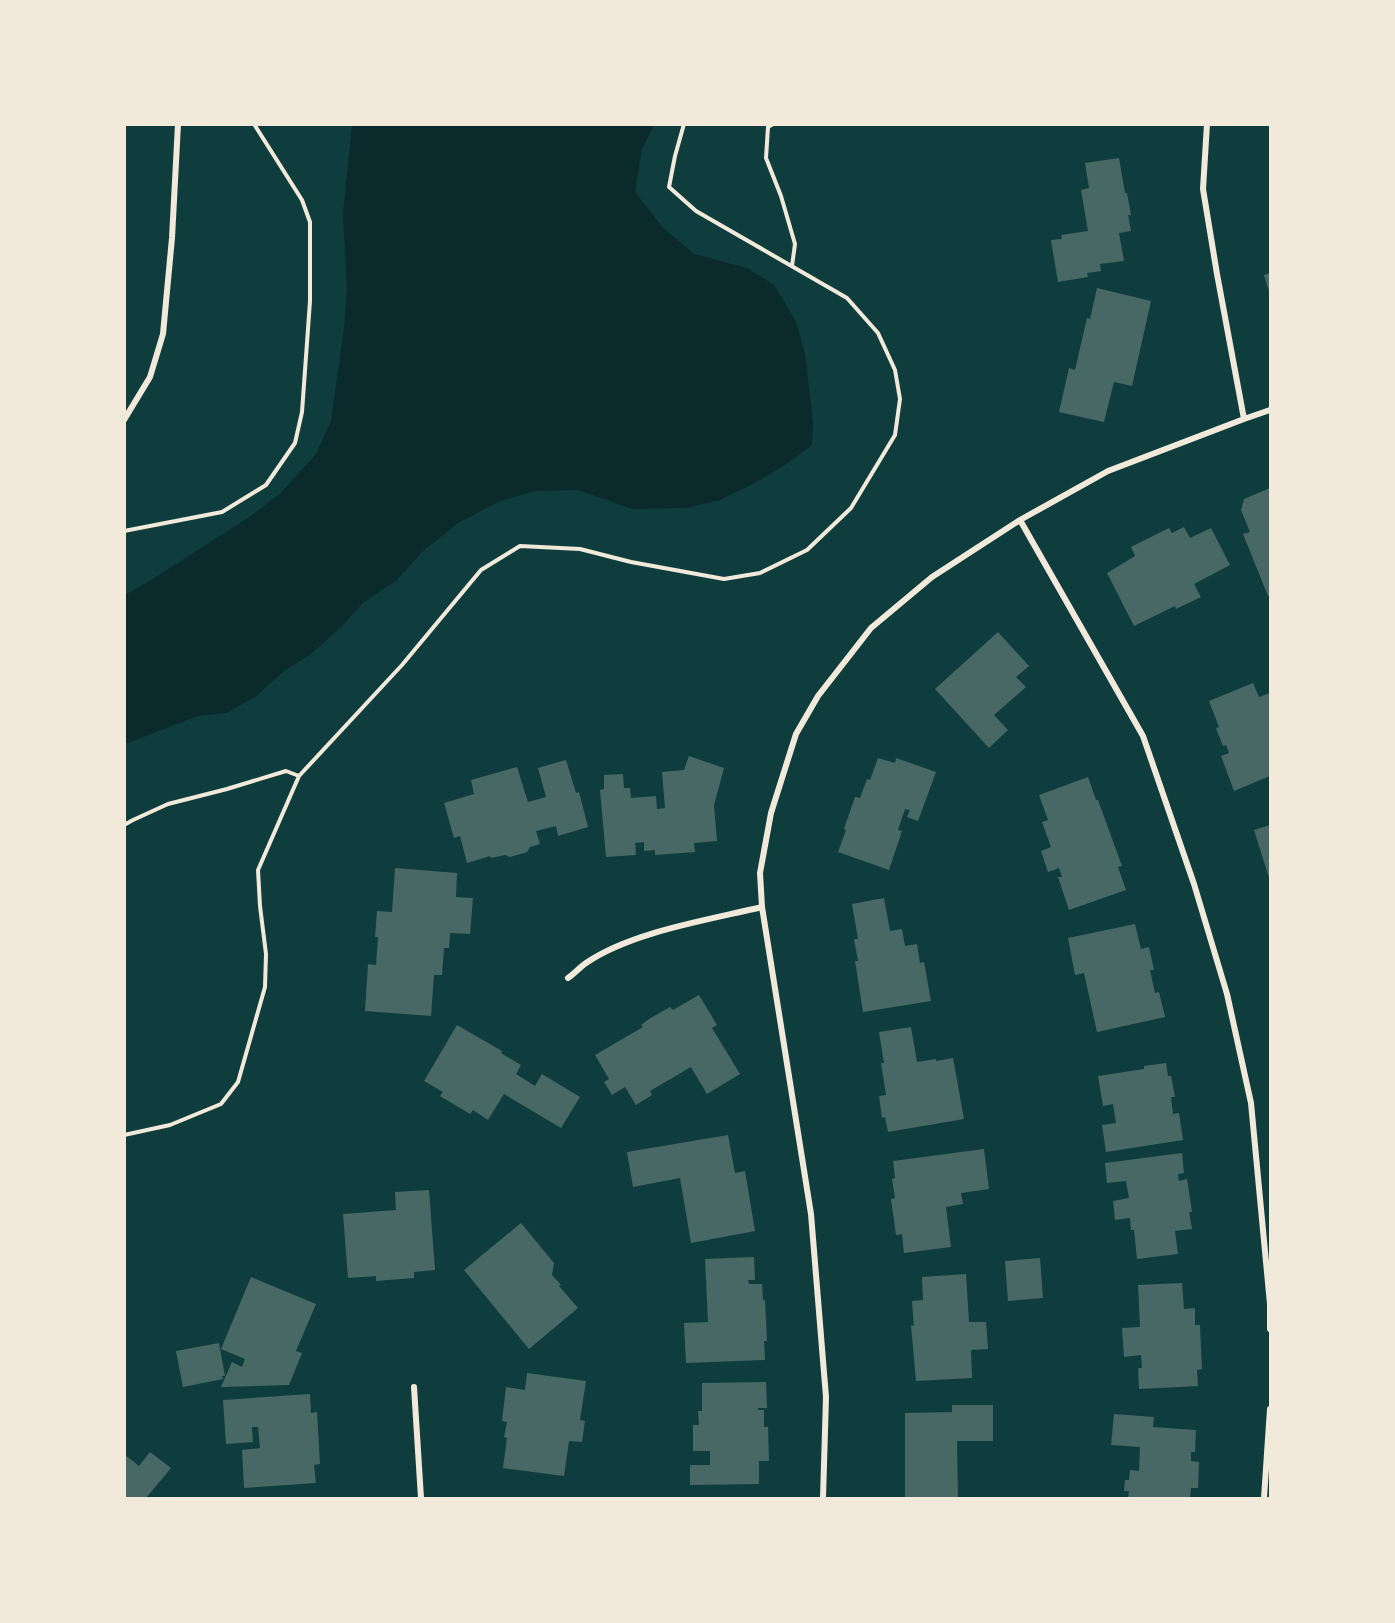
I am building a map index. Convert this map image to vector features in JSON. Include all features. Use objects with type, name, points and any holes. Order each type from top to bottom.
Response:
[{"type":"street","points":[[124,420],[150,377],[163,334],[172,237],[178,124]]},
{"type":"street","points":[[1207,124],[1203,189],[1244,419]]},
{"type":"street","points":[[823,1498],[826,1397],[811,1214],[762,907],[760,873],[771,813],[796,734],[818,696],[871,628],[932,577],[1020,520],[1108,471],[1270,410]]},
{"type":"street","points":[[1020,520],[1143,736],[1194,884],[1227,994],[1251,1103],[1270,1304],[1270,1329]]},
{"type":"street","points":[[568,978],[586,963],[620,945],[762,907]]},
{"type":"street","points":[[414,1387],[421,1498]]},
{"type":"street","points":[[1264,1498],[1270,1409]]},
{"type":"path","points":[[124,531],[222,512],[266,485],[295,443],[303,412],[310,301],[310,222],[302,200],[254,124]]},
{"type":"path","points":[[124,1135],[170,1125],[221,1104],[238,1082],[265,987],[266,954],[258,870],[299,776],[402,665],[481,570],[520,546],[580,549],[631,562],[724,579],[760,573],[807,550],[851,508],[895,435],[900,399],[896,370],[878,333],[847,298],[696,211],[669,187],[684,124]]},
{"type":"path","points":[[773,124],[768,127],[766,158],[781,196],[795,244],[792,266]]},
{"type":"path","points":[[124,825],[168,804],[286,771],[299,776]]},
{"type":"water","points":[[352,125],[654,125],[642,149],[635,192],[663,228],[694,254],[747,268],[774,285],[796,321],[805,354],[813,422],[812,445],[755,483],[720,500],[687,508],[632,509],[578,490],[534,491],[498,502],[458,523],[422,552],[397,580],[363,603],[312,653],[283,672],[255,697],[226,713],[198,716],[125,744],[125,595],[248,518],[281,493],[316,454],[331,421],[347,289],[343,213]]},
{"type":"building","points":[[1119,158],[1131,215],[1128,215],[1131,231],[1119,233],[1124,261],[1100,264],[1101,271],[1087,273],[1088,277],[1058,282],[1051,240],[1062,239],[1061,235],[1088,231],[1081,190],[1089,188],[1085,163]]},
{"type":"building","points":[[1270,273],[1270,295],[1264,275]]},
{"type":"building","points":[[1097,288],[1151,301],[1132,386],[1114,382],[1104,422],[1059,412],[1069,368],[1075,370],[1087,318],[1090,319]]},
{"type":"building","points":[[1270,488],[1270,595],[1268,596],[1243,534],[1250,532],[1241,510],[1244,499]]},
{"type":"building","points":[[1184,527],[1190,538],[1211,528],[1230,565],[1194,584],[1201,597],[1176,609],[1175,606],[1134,626],[1107,573],[1135,556],[1131,547],[1169,528],[1172,533]]},
{"type":"building","points":[[998,632],[1029,666],[1016,677],[1026,687],[994,715],[1008,730],[989,748],[935,689]]},
{"type":"building","points":[[1253,683],[1259,697],[1270,693],[1270,776],[1234,791],[1221,756],[1229,753],[1226,745],[1223,746],[1216,728],[1219,727],[1209,701]]},
{"type":"building","points":[[689,756],[724,768],[714,805],[717,841],[694,843],[695,852],[655,855],[655,850],[644,851],[644,842],[635,843],[636,855],[606,857],[600,790],[604,789],[604,775],[623,774],[624,788],[630,788],[631,798],[656,796],[657,809],[665,808],[662,772],[684,770]]},
{"type":"building","points":[[878,758],[895,763],[896,758],[936,772],[918,821],[907,817],[910,810],[905,809],[898,830],[902,831],[889,870],[838,852],[855,797],[860,798]]},
{"type":"building","points":[[566,760],[576,793],[579,792],[588,827],[558,836],[556,826],[536,831],[540,844],[530,847],[527,852],[510,857],[505,855],[491,858],[490,856],[467,863],[460,836],[454,838],[444,803],[474,794],[471,780],[517,767],[528,802],[546,797],[538,768]]},
{"type":"building","points":[[1088,777],[1122,866],[1118,867],[1126,890],[1069,910],[1058,877],[1062,877],[1059,868],[1048,872],[1041,851],[1051,847],[1042,822],[1048,820],[1039,795]]},
{"type":"building","points":[[1270,825],[1270,881],[1254,830]]},
{"type":"building","points":[[395,868],[457,873],[456,897],[473,898],[470,934],[450,933],[449,948],[444,948],[442,975],[434,975],[431,1016],[365,1011],[368,964],[376,965],[377,911],[392,912]]},
{"type":"building","points":[[884,898],[890,931],[902,929],[905,946],[917,944],[920,963],[924,962],[931,1001],[863,1012],[855,961],[858,961],[854,939],[858,939],[852,904]]},
{"type":"building","points":[[1135,924],[1141,949],[1149,947],[1154,970],[1150,970],[1155,993],[1159,992],[1165,1017],[1097,1032],[1084,973],[1075,975],[1068,938]]},
{"type":"building","points":[[699,995],[717,1025],[712,1028],[740,1074],[707,1094],[691,1067],[650,1091],[652,1095],[636,1105],[625,1087],[612,1095],[604,1082],[609,1079],[595,1055],[643,1027],[641,1025],[649,1019],[670,1007],[673,1010]]},
{"type":"building","points":[[457,1025],[502,1051],[501,1053],[521,1065],[516,1074],[535,1086],[542,1074],[580,1097],[561,1128],[504,1094],[488,1120],[473,1110],[470,1114],[440,1096],[443,1092],[424,1081]]},
{"type":"building","points":[[911,1027],[917,1062],[953,1058],[964,1119],[888,1132],[885,1117],[882,1118],[879,1096],[886,1095],[879,1032]]},
{"type":"building","points":[[1166,1063],[1175,1097],[1171,1097],[1173,1114],[1179,1113],[1183,1140],[1106,1152],[1102,1125],[1116,1123],[1113,1104],[1103,1106],[1098,1076]]},
{"type":"building","points":[[728,1135],[735,1173],[745,1171],[755,1231],[691,1243],[680,1178],[633,1187],[627,1152]]},
{"type":"building","points":[[984,1149],[989,1189],[961,1193],[963,1204],[946,1207],[951,1247],[904,1253],[902,1234],[896,1235],[891,1199],[895,1198],[892,1179],[895,1178],[893,1161]]},
{"type":"building","points":[[1182,1153],[1184,1173],[1178,1174],[1179,1181],[1187,1179],[1192,1229],[1175,1231],[1178,1254],[1137,1259],[1134,1230],[1131,1230],[1130,1218],[1115,1220],[1113,1201],[1129,1198],[1126,1181],[1107,1183],[1105,1163]]},
{"type":"building","points":[[429,1190],[435,1270],[414,1272],[414,1278],[376,1281],[376,1276],[348,1278],[343,1214],[396,1210],[395,1192]]},
{"type":"building","points":[[521,1223],[554,1263],[552,1275],[578,1308],[529,1349],[464,1270]]},
{"type":"building","points":[[754,1257],[755,1280],[748,1280],[749,1284],[762,1284],[767,1341],[764,1341],[765,1360],[686,1363],[684,1323],[708,1322],[705,1259]]},
{"type":"building","points":[[1040,1258],[1043,1298],[1008,1301],[1005,1261]]},
{"type":"building","points":[[966,1274],[969,1322],[986,1322],[988,1349],[971,1350],[972,1378],[916,1381],[911,1325],[914,1326],[912,1301],[923,1300],[922,1277]]},
{"type":"building","points":[[251,1277],[316,1304],[296,1351],[302,1353],[289,1385],[221,1387],[232,1362],[242,1367],[245,1359],[221,1349]]},
{"type":"building","points":[[1182,1283],[1184,1309],[1195,1308],[1195,1325],[1200,1325],[1202,1369],[1197,1370],[1198,1386],[1139,1389],[1138,1368],[1142,1368],[1141,1355],[1124,1357],[1122,1328],[1140,1327],[1138,1285]]},
{"type":"building","points":[[219,1343],[225,1376],[222,1376],[223,1379],[183,1387],[176,1351]]},
{"type":"building","points":[[527,1373],[586,1381],[580,1420],[585,1421],[582,1442],[569,1441],[564,1476],[503,1468],[507,1438],[504,1437],[507,1422],[502,1421],[506,1387],[525,1390]]},
{"type":"building","points":[[766,1382],[767,1408],[758,1408],[758,1410],[764,1410],[764,1427],[768,1427],[769,1461],[759,1461],[759,1484],[690,1485],[690,1465],[710,1465],[710,1451],[693,1451],[693,1425],[699,1425],[698,1411],[702,1411],[702,1383]]},
{"type":"building","points":[[310,1394],[311,1413],[317,1412],[320,1464],[314,1465],[316,1483],[244,1488],[242,1450],[260,1448],[258,1427],[252,1427],[253,1442],[226,1444],[223,1400]]},
{"type":"building","points":[[952,1405],[993,1405],[993,1441],[957,1441],[958,1498],[905,1498],[905,1413],[952,1412]]},
{"type":"building","points":[[1114,1414],[1154,1417],[1153,1427],[1196,1430],[1195,1452],[1191,1452],[1191,1461],[1199,1462],[1198,1488],[1191,1488],[1190,1498],[1128,1498],[1129,1491],[1124,1491],[1125,1480],[1129,1480],[1130,1470],[1139,1471],[1140,1447],[1111,1445]]},
{"type":"building","points":[[150,1452],[171,1468],[146,1498],[124,1498],[124,1454],[139,1466]]}]
